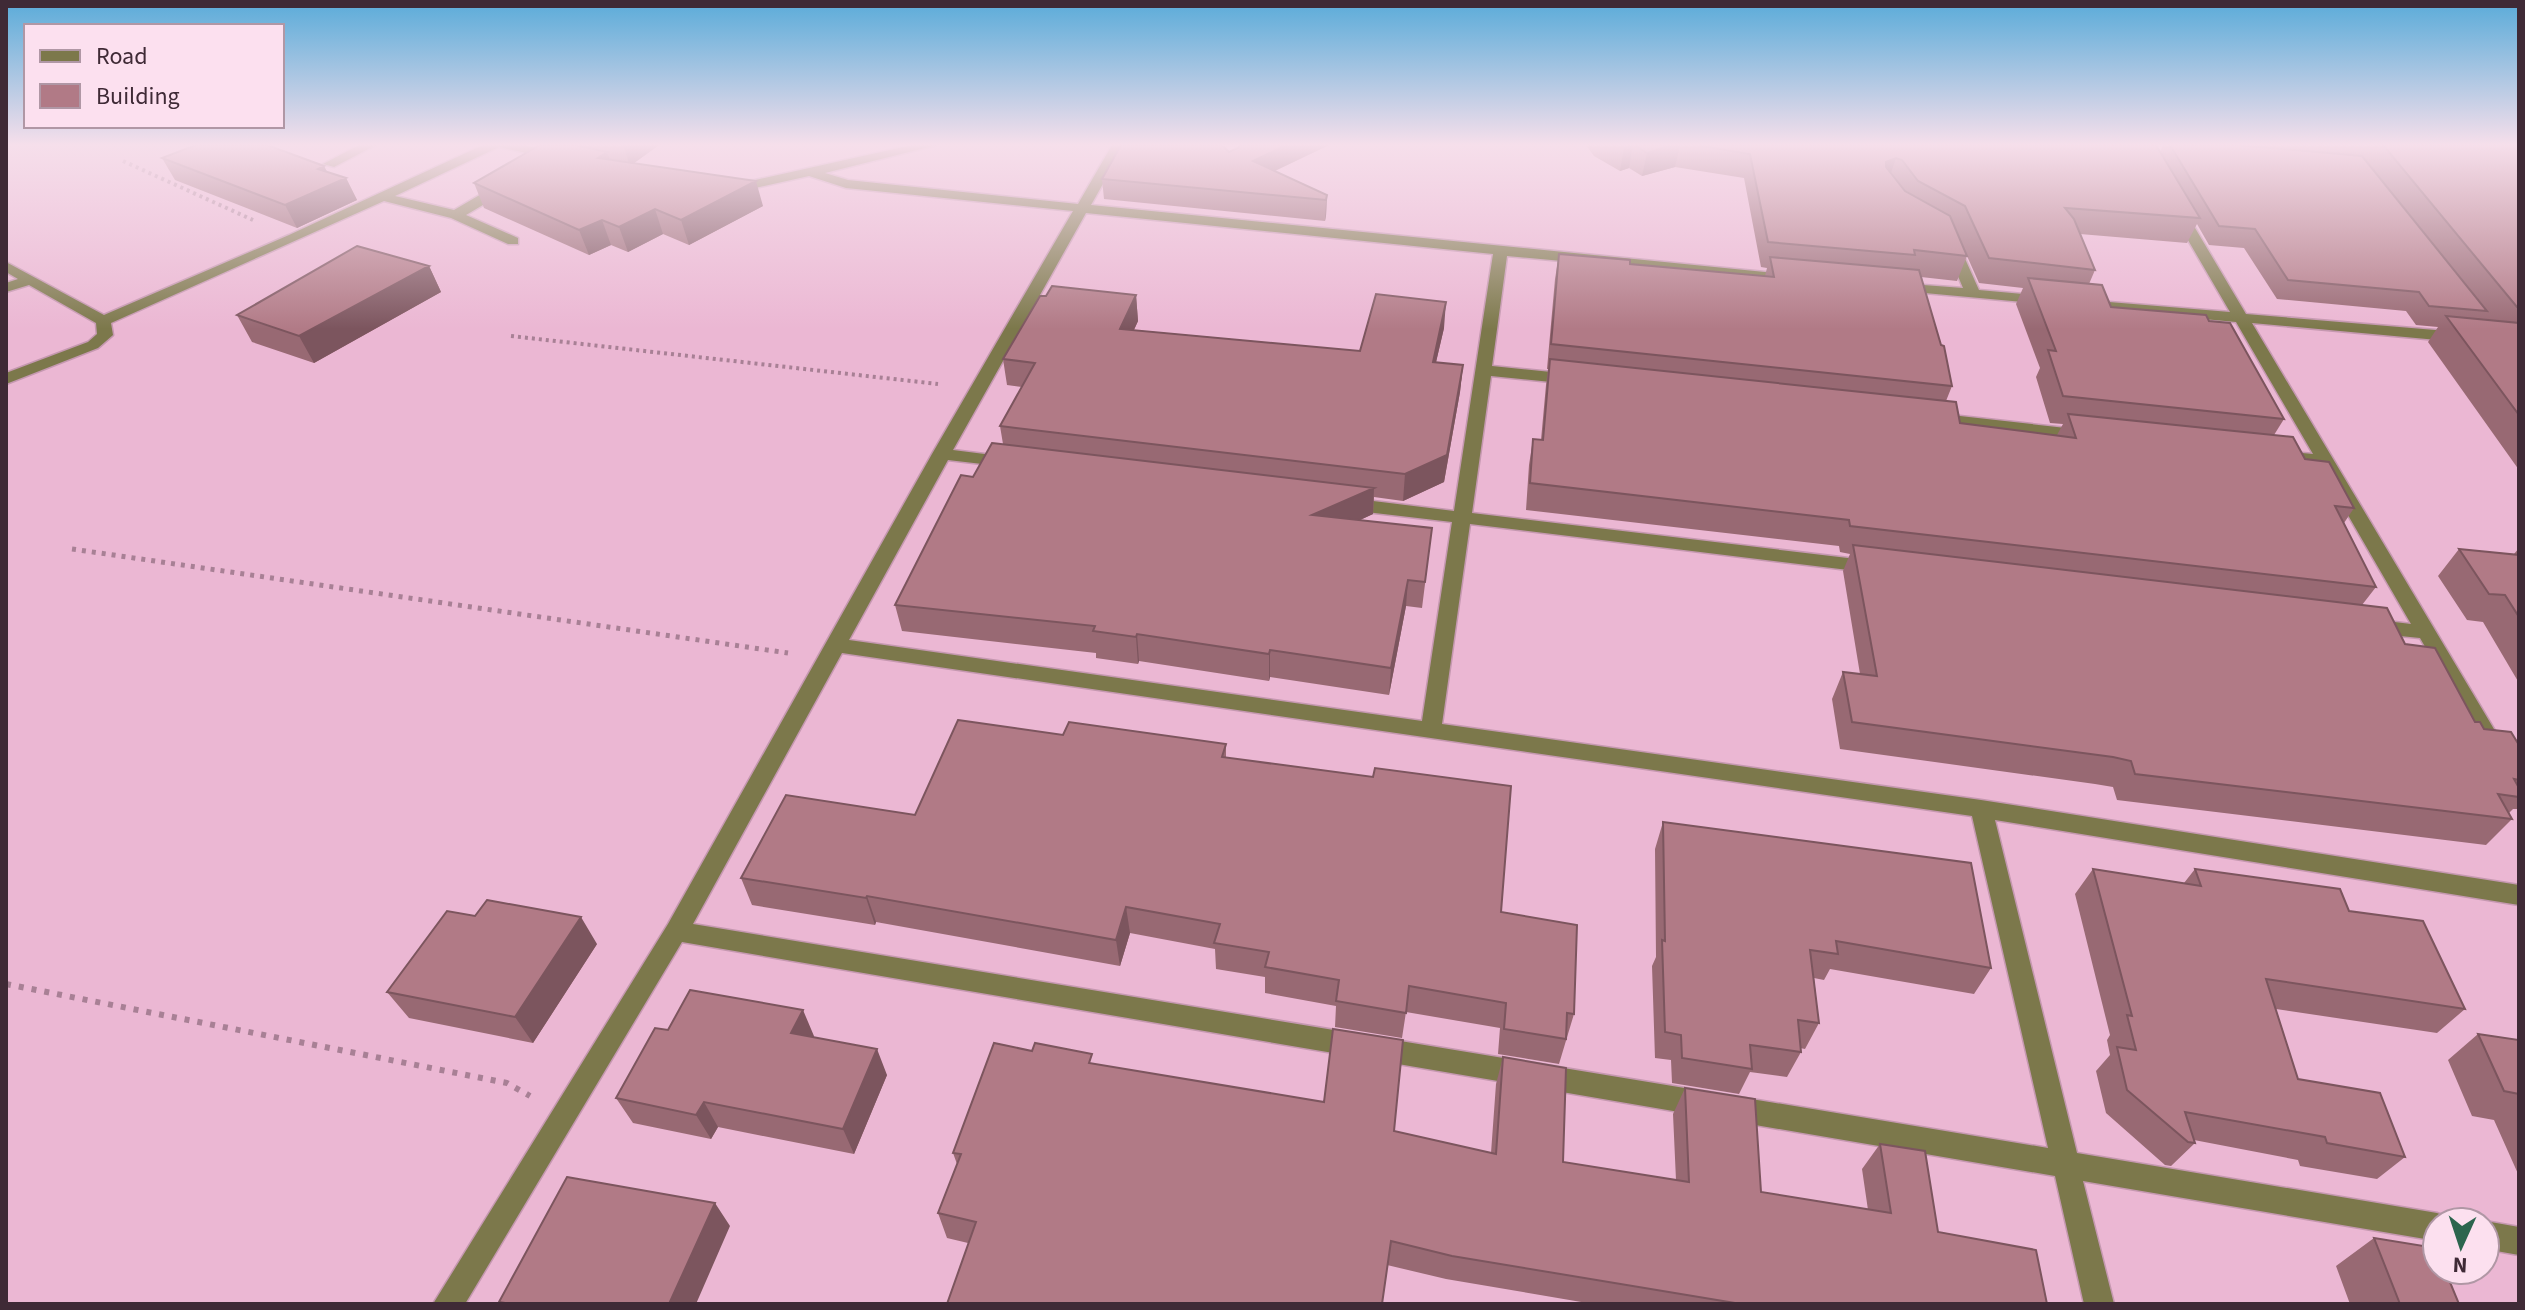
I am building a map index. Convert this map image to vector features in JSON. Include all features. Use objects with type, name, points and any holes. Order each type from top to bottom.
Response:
[{"type":"street","points":[[103,321],[362,206]]},
{"type":"street","points":[[420,206],[456,215],[513,241]]},
{"type":"street","points":[[456,215],[471,206]]},
{"type":"street","points":[[1054,206],[1800,278]]},
{"type":"street","points":[[448,1304],[676,931],[1083,206]]},
{"type":"street","points":[[2175,206],[2519,790]]},
{"type":"street","points":[[1937,230],[1949,236],[1973,294]]},
{"type":"street","points":[[1431,729],[1501,251]]},
{"type":"street","points":[[6,266],[103,321]]},
{"type":"street","points":[[6,288],[30,280]]},
{"type":"street","points":[[1879,286],[2477,338]]},
{"type":"street","points":[[6,379],[93,345],[105,335],[103,321]]},
{"type":"street","points":[[1483,370],[1593,381]]},
{"type":"street","points":[[1921,417],[2108,438]]},
{"type":"street","points":[[941,454],[1020,464]]},
{"type":"street","points":[[2265,455],[2327,461]]},
{"type":"street","points":[[1335,502],[1888,568]]},
{"type":"street","points":[[2346,623],[2425,632]]},
{"type":"street","points":[[834,645],[1981,809],[2519,895]]},
{"type":"street","points":[[1981,809],[2068,1163],[2099,1304]]},
{"type":"street","points":[[676,931],[2421,1224]]},
{"type":"path","points":[[223,206],[294,238]]},
{"type":"path","points":[[511,336],[979,388]]},
{"type":"path","points":[[72,549],[788,653],[834,645]]},
{"type":"path","points":[[6,984],[507,1083],[565,1116]]},
{"type":"building","points":[[526,206],[708,206],[681,220],[655,209],[619,227],[602,220],[579,230]]},
{"type":"building","points":[[1761,206],[1932,206],[1950,216],[1967,256],[1914,250],[1915,255],[1768,242]]},
{"type":"building","points":[[1965,206],[2193,206],[2200,218],[2065,208],[2074,219],[2095,270],[1989,258]]},
{"type":"building","points":[[2207,206],[2402,206],[2487,311],[2429,306],[2419,292],[2288,280],[2255,229],[2219,226]]},
{"type":"building","points":[[2434,206],[2519,206],[2517,307]]},
{"type":"building","points":[[357,246],[429,266],[299,336],[237,315]]},
{"type":"building","points":[[1559,254],[1774,277],[1770,257],[1919,270],[1941,345],[1944,346],[1952,386],[1551,344]]},
{"type":"building","points":[[2028,278],[2102,285],[2111,307],[2206,315],[2209,321],[2230,323],[2284,419],[2063,396],[2048,350],[2056,351]]},
{"type":"building","points":[[1052,286],[1136,295],[1120,329],[1360,351],[1376,294],[1446,302],[1433,362],[1463,365],[1447,455],[1405,474],[1000,426],[1035,363],[1003,359],[1040,296],[1046,296]]},
{"type":"building","points":[[2446,316],[2519,323],[2519,415]]},
{"type":"building","points":[[1550,359],[1956,402],[1960,423],[2076,438],[2068,414],[2293,437],[2305,459],[2329,462],[2354,508],[2335,506],[2376,587],[1850,526],[1849,520],[1530,483],[1533,439],[1543,440]]},
{"type":"building","points":[[992,443],[1374,488],[1312,515],[1432,528],[1425,582],[1408,580],[1391,668],[1270,650],[1269,654],[1137,634],[1136,637],[1093,631],[1095,626],[895,605],[961,475],[973,477]]},
{"type":"building","points":[[1853,545],[2387,608],[2405,644],[2435,648],[2475,722],[2480,722],[2484,729],[2511,732],[2519,745],[2519,780],[2514,779],[2519,788],[2519,797],[2498,794],[2512,819],[2135,774],[2131,761],[2113,757],[1852,722],[1843,672],[1877,676]]},
{"type":"building","points":[[2459,549],[2519,555],[2519,617],[2505,595],[2489,594]]},
{"type":"building","points":[[958,720],[1063,735],[1069,722],[1226,744],[1222,757],[1373,777],[1375,768],[1511,786],[1501,912],[1577,925],[1574,1014],[1567,1013],[1566,1039],[1504,1029],[1506,1003],[1409,986],[1406,1013],[1336,1001],[1339,980],[1265,967],[1269,952],[1214,943],[1220,924],[1126,907],[1116,940],[867,896],[741,878],[786,795],[915,815]]},
{"type":"building","points":[[1663,822],[1971,863],[1991,968],[1836,941],[1838,954],[1810,950],[1819,1023],[1798,1020],[1801,1052],[1750,1045],[1752,1069],[1682,1058],[1681,1035],[1665,1032]]},
{"type":"building","points":[[2093,869],[2201,886],[2195,869],[2340,889],[2349,911],[2423,921],[2465,1009],[2266,979],[2298,1079],[2380,1093],[2405,1157],[2327,1143],[2325,1137],[2185,1112],[2195,1143],[2188,1142],[2127,1090],[2117,1047],[2136,1050],[2127,1015],[2132,1016]]},
{"type":"building","points":[[487,900],[581,917],[515,1017],[387,992],[447,911],[475,916]]},
{"type":"building","points":[[690,990],[803,1010],[791,1033],[877,1049],[843,1129],[704,1102],[696,1115],[616,1098],[655,1028],[668,1030]]},
{"type":"building","points":[[1333,1029],[1403,1040],[1394,1131],[1496,1154],[1503,1057],[1566,1068],[1563,1162],[1689,1182],[1685,1088],[1755,1099],[1761,1192],[1891,1213],[1880,1144],[1925,1151],[1938,1232],[2036,1250],[2047,1304],[1741,1304],[1452,1256],[1391,1241],[1382,1304],[947,1304],[976,1222],[938,1213],[961,1154],[953,1153],[994,1043],[1032,1051],[1035,1043],[1092,1054],[1089,1063],[1324,1102]]},
{"type":"building","points":[[2478,1034],[2519,1040],[2519,1094],[2504,1091]]},
{"type":"building","points":[[567,1177],[715,1203],[669,1304],[499,1302]]},
{"type":"building","points":[[2374,1238],[2421,1246],[2421,1286],[2452,1286],[2459,1304],[2400,1304]]}]
